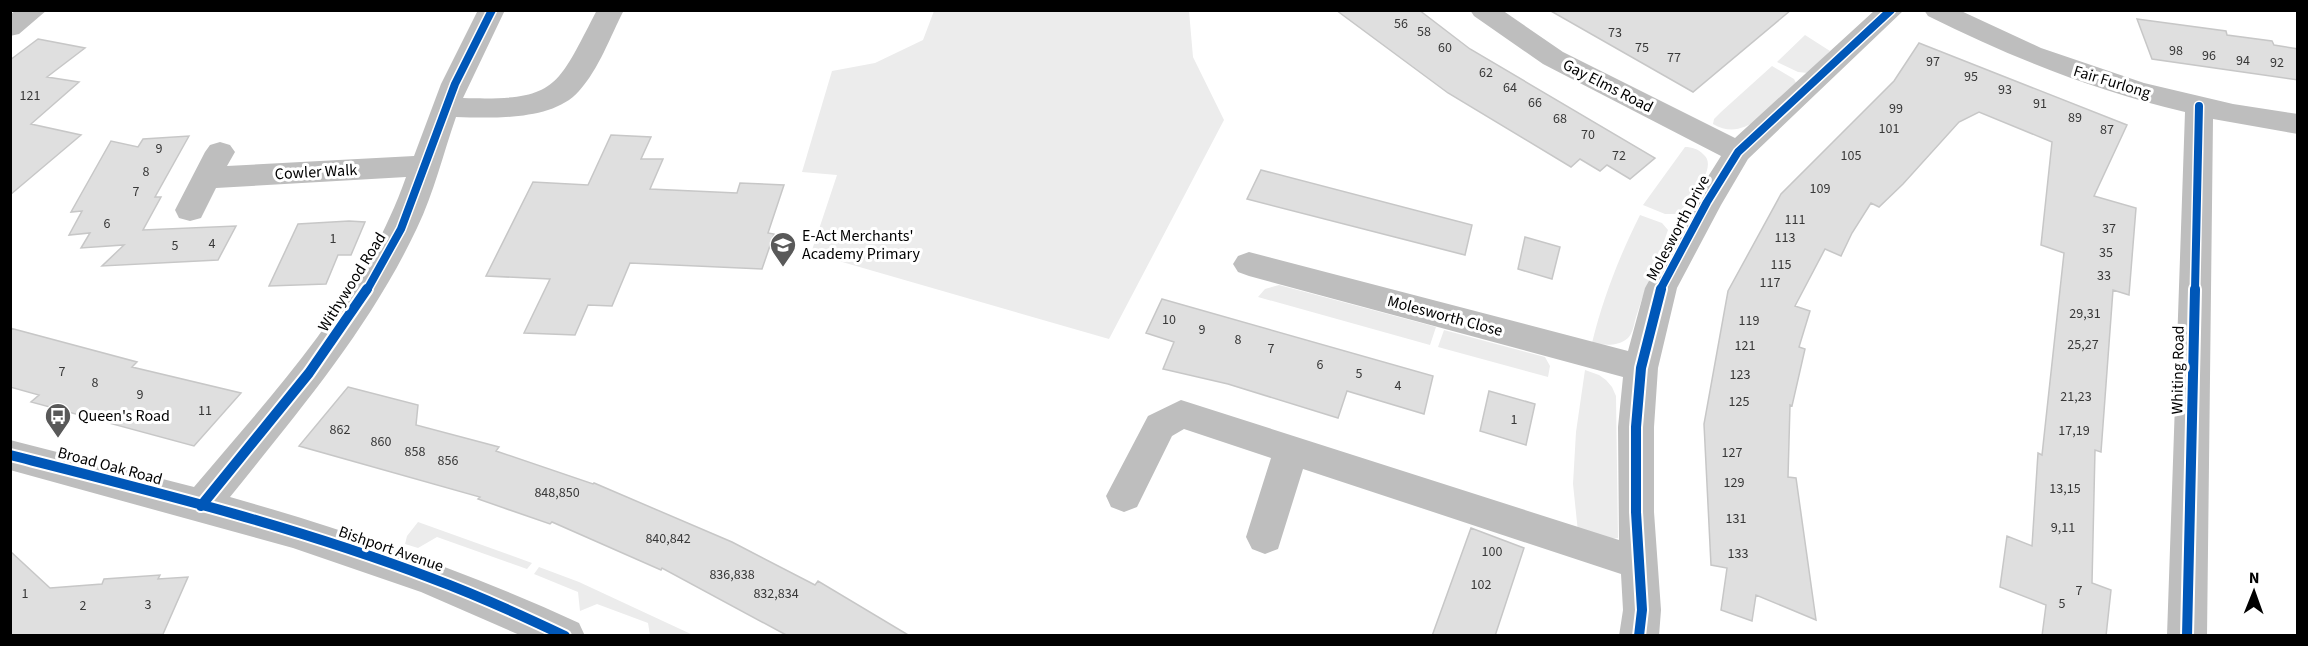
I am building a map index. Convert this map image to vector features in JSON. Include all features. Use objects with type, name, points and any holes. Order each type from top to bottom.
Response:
[{"type":"street","points":[[10,28],[34,10]]},
{"type":"street","name":"Withywood Road","points":[[201,506],[337,336],[365,295],[401,228],[446,107],[473,45],[492,10]]},
{"type":"street","points":[[446,107],[510,108],[544,100],[568,86],[611,10]]},
{"type":"street","name":"Gay Elms Road","points":[[1483,10],[1553,58],[1738,152]]},
{"type":"street","name":"Molesworth Drive","points":[[1639,636],[1642,610],[1636,512],[1636,427],[1641,368],[1661,288],[1707,202],[1738,152],[1891,10]]},
{"type":"street","name":"Fair Furlong","points":[[1936,10],[2042,59],[2112,84],[2199,106],[2298,123]]},
{"type":"street","name":"Whiting Road","points":[[2187,636],[2199,106]]},
{"type":"street","points":[[190,210],[220,152]]},
{"type":"street","name":"Cowler Walk","points":[[207,178],[425,166]]},
{"type":"street","name":"Molesworth Close","points":[[1249,264],[1641,368]]},
{"type":"street","points":[[1124,496],[1160,426],[1181,414],[1640,563]]},
{"type":"street","points":[[1265,537],[1291,450]]},
{"type":"street","name":"Broad Oak Road","points":[[10,455],[201,506]]},
{"type":"street","name":"Bishport Avenue","points":[[201,506],[383,560],[529,618],[565,636]]},
{"type":"shaded area","points":[[934,11],[1189,11],[1193,57],[1224,120],[1109,339],[811,253],[837,175],[802,172],[832,71],[875,63],[923,40]]},
{"type":"shaded area","points":[[1805,35],[1830,51],[1808,73],[1798,72],[1777,62]]},
{"type":"shaded area","points":[[1772,66],[1794,79],[1796,83],[1759,119],[1748,125],[1737,129],[1725,129],[1713,124],[1714,119],[1721,112]]},
{"type":"shaded area","points":[[1685,147],[1699,151],[1707,160],[1708,167],[1695,193],[1678,214],[1665,214],[1643,205]]},
{"type":"shaded area","points":[[1640,215],[1662,223],[1668,230],[1632,331],[1628,338],[1620,343],[1606,345],[1592,343],[1612,278]]},
{"type":"shaded area","points":[[1279,285],[1436,327],[1430,345],[1258,297],[1265,289]]},
{"type":"shaded area","points":[[1444,330],[1545,357],[1550,366],[1548,377],[1438,347]]},
{"type":"shaded area","points":[[1585,370],[1606,380],[1616,396],[1618,538],[1609,539],[1578,532],[1573,484],[1576,432]]},
{"type":"shaded area","points":[[418,522],[532,563],[527,569],[437,537],[418,548],[405,544],[407,536]]},
{"type":"shaded area","points":[[539,567],[579,582],[693,635],[650,635],[648,623],[597,604],[580,611],[578,592],[534,574]]},
{"type":"building","points":[[1336,10],[1419,10],[1470,49],[1655,158],[1630,179],[1607,165],[1600,171],[1580,159],[1571,167],[1448,93]]},
{"type":"building","points":[[1549,10],[1791,10],[1693,92]]},
{"type":"building","points":[[2137,19],[2226,31],[2227,35],[2272,41],[2274,45],[2298,49],[2298,80],[2152,59]]},
{"type":"building","points":[[38,39],[85,48],[47,77],[79,82],[31,124],[81,135],[10,195],[10,60]]},
{"type":"building","points":[[1919,43],[2127,125],[2094,196],[2136,208],[2129,295],[2113,290],[2101,452],[2095,450],[2092,583],[2111,590],[2106,636],[2042,636],[2046,605],[2000,587],[2007,536],[2032,546],[2038,453],[2042,455],[2064,253],[2041,245],[2052,142],[1979,112],[1959,122],[1879,207],[1871,203],[1841,256],[1825,249],[1795,306],[1810,311],[1799,347],[1805,349],[1792,406],[1790,405],[1788,477],[1796,478],[1816,620],[1756,595],[1752,621],[1721,610],[1727,568],[1711,565],[1704,424],[1728,291],[1781,194],[1894,81]]},
{"type":"building","points":[[611,135],[651,137],[641,159],[663,159],[650,189],[737,193],[740,183],[784,185],[768,233],[774,234],[762,269],[630,263],[612,306],[588,305],[575,335],[524,333],[550,279],[486,276],[533,182],[588,185]]},
{"type":"building","points":[[189,136],[155,197],[161,197],[143,230],[236,226],[218,260],[102,266],[124,245],[81,248],[90,233],[69,235],[82,211],[71,212],[111,141],[138,147],[143,139]]},
{"type":"building","points":[[1261,170],[1472,225],[1465,255],[1247,199]]},
{"type":"building","points":[[365,222],[351,255],[338,255],[326,284],[269,286],[298,224]]},
{"type":"building","points":[[1525,237],[1560,247],[1552,279],[1518,269]]},
{"type":"building","points":[[1162,299],[1433,376],[1424,414],[1347,391],[1338,418],[1228,384],[1163,369],[1174,342],[1146,333]]},
{"type":"building","points":[[10,328],[137,362],[132,367],[241,393],[194,446],[31,402],[39,395],[10,387]]},
{"type":"building","points":[[348,387],[418,405],[416,425],[499,447],[496,451],[594,483],[732,542],[815,585],[818,581],[910,636],[788,636],[662,568],[661,570],[552,522],[550,524],[478,499],[480,497],[299,446]]},
{"type":"building","points":[[1489,391],[1535,404],[1526,445],[1480,431]]},
{"type":"building","points":[[1471,528],[1524,548],[1495,636],[1432,636]]},
{"type":"building","points":[[10,551],[50,588],[102,584],[104,579],[160,575],[158,579],[188,577],[163,634],[10,636]]},
{"type":"cycle path","points":[[201,506],[309,373],[359,303],[381,267],[407,215],[455,84],[492,10]]},
{"type":"cycle path","points":[[1639,636],[1642,610],[1636,512],[1636,427],[1641,368],[1661,288],[1707,202],[1738,152],[1891,10]]},
{"type":"cycle path","points":[[2187,636],[2199,106]]},
{"type":"cycle path","points":[[10,455],[151,491],[293,531],[432,578],[565,636]]},
{"type":"place","name":"E-Act Merchants' Academy Primary","points":[[783,268]]},
{"type":"place","name":"Queen's Road","points":[[58,439]]}]
